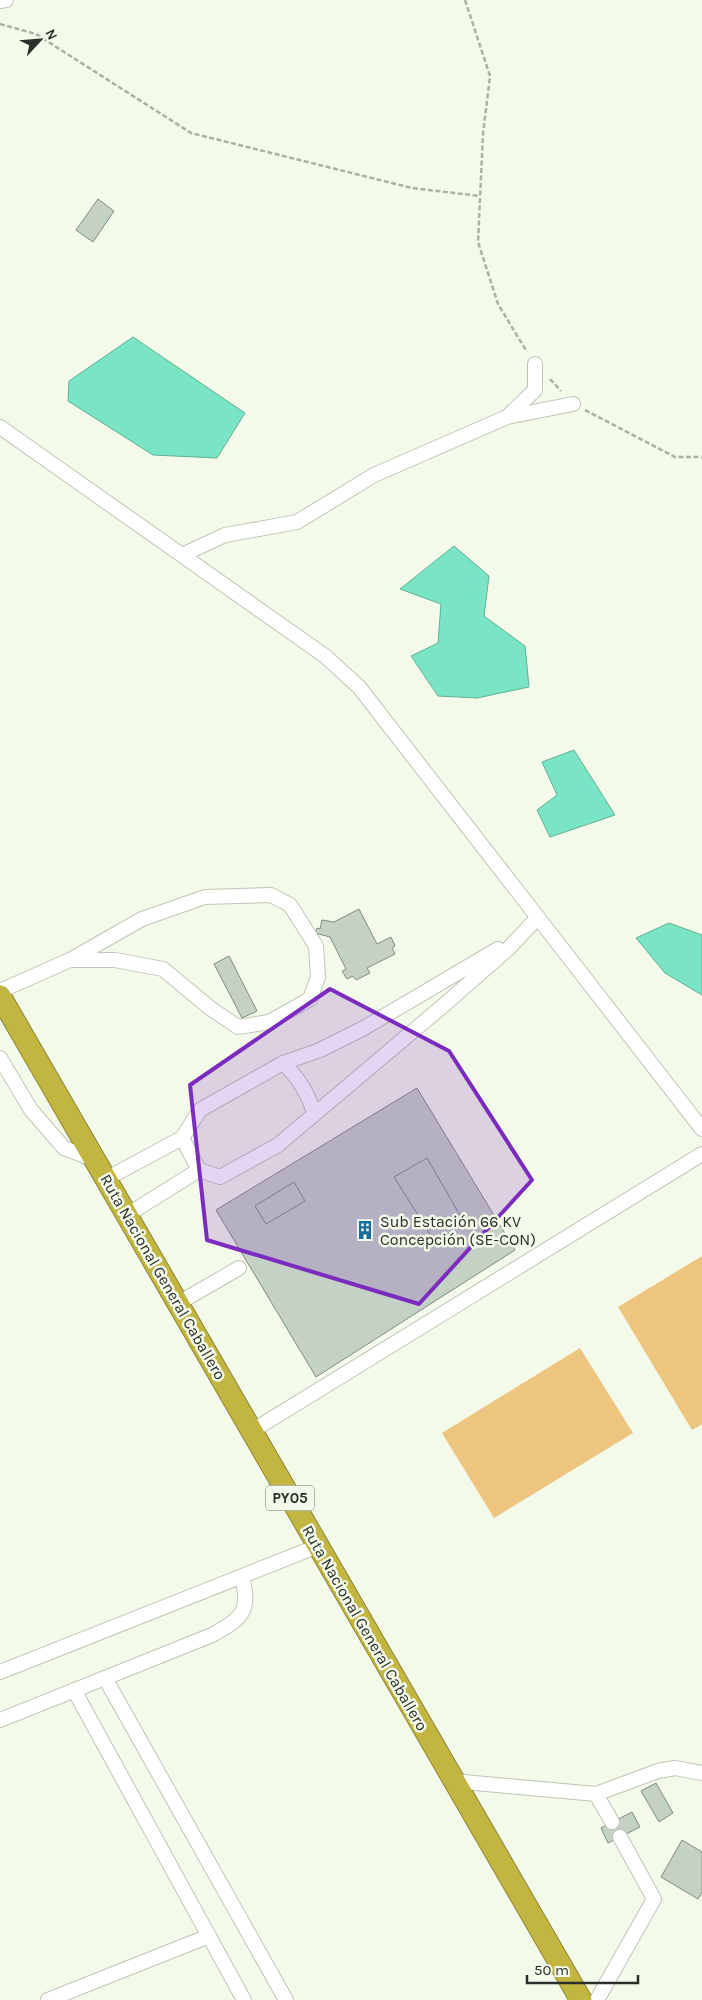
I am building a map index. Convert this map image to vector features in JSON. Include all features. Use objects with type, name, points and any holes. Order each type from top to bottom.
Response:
[{"type":"highway","name":"Ruta Nacional General Caballero","points":[[0,996],[581,2000]]},
{"type":"street","points":[[0,1],[6,0]]},
{"type":"street","points":[[507,417],[534,390],[535,364]]},
{"type":"street","points":[[182,555],[225,535],[297,522],[374,475],[507,417],[573,404]]},
{"type":"street","points":[[0,427],[325,656],[359,687],[702,1128]]},
{"type":"street","points":[[0,991],[70,960],[142,919],[205,897],[271,894],[290,905],[316,946],[318,977],[310,999],[269,1022],[238,1027],[210,1008],[163,969],[115,960],[70,960]]},
{"type":"street","points":[[182,1138],[199,1170],[220,1177],[278,1145],[444,1005],[515,941],[538,916]]},
{"type":"street","points":[[106,1179],[182,1138],[200,1110],[283,1063],[320,1050],[364,1028],[515,941]]},
{"type":"street","points":[[0,1058],[31,1110],[64,1148],[95,1160]]},
{"type":"street","points":[[283,1063],[295,1074],[310,1099],[314,1114]]},
{"type":"street","points":[[252,1431],[702,1154]]},
{"type":"street","points":[[127,1215],[199,1170]]},
{"type":"street","points":[[177,1304],[239,1268]]},
{"type":"street","points":[[0,1672],[318,1546]]},
{"type":"street","points":[[0,1720],[212,1635],[236,1621],[245,1607],[245,1591],[242,1576]]},
{"type":"street","points":[[105,1678],[286,2000]]},
{"type":"street","points":[[74,1690],[244,2000]]},
{"type":"street","points":[[453,1781],[596,1794],[658,1771],[675,1768],[702,1773]]},
{"type":"street","points":[[596,1794],[612,1822]]},
{"type":"street","points":[[597,2000],[654,1899],[620,1837]]},
{"type":"street","points":[[48,2000],[209,1936]]},
{"type":"path","points":[[465,0],[490,76],[483,134],[478,242],[498,304],[535,364],[573,404],[675,457],[702,457]]},
{"type":"path","points":[[0,24],[36,34],[191,133],[412,188],[480,196]]},
{"type":"highlighted area","points":[[330,989],[449,1051],[532,1180],[419,1304],[207,1240],[190,1085]]},
{"type":"shaded area","points":[[133,337],[245,413],[217,458],[153,455],[68,401],[69,381]]},
{"type":"shaded area","points":[[454,546],[489,576],[484,616],[525,646],[529,687],[477,698],[438,696],[411,656],[438,643],[441,604],[400,589]]},
{"type":"shaded area","points":[[574,750],[615,815],[550,837],[537,810],[557,795],[542,762]]},
{"type":"shaded area","points":[[669,923],[702,935],[702,995],[665,973],[636,938]]},
{"type":"shaded area","points":[[702,1256],[702,1424],[692,1430],[618,1307]]},
{"type":"shaded area","points":[[580,1348],[633,1433],[494,1518],[442,1433]]},
{"type":"building","points":[[98,199],[114,211],[93,242],[76,230]]},
{"type":"building","points":[[359,909],[377,944],[391,937],[395,946],[392,948],[395,954],[367,968],[370,973],[356,980],[353,976],[347,979],[342,971],[346,969],[330,937],[315,933],[317,928],[320,929],[322,920],[334,922]]},
{"type":"building","points":[[229,956],[257,1011],[242,1018],[214,964]]},
{"type":"building","name":"Sub Estación 66 KV Concepción (SE-CON)","points":[[417,1088],[515,1250],[316,1377],[216,1210]]},
{"type":"building","points":[[427,1158],[465,1224],[435,1242],[394,1177]]},
{"type":"building","points":[[294,1182],[305,1201],[266,1224],[255,1206]]},
{"type":"building","points":[[656,1783],[673,1813],[659,1822],[641,1791]]},
{"type":"building","points":[[632,1812],[640,1827],[608,1843],[601,1828]]},
{"type":"building","points":[[682,1840],[702,1852],[702,1892],[698,1899],[661,1877]]},
{"type":"place","name":"Sub Estación 66 KV Concepción (SE-CON)","points":[[365,1230]]}]
